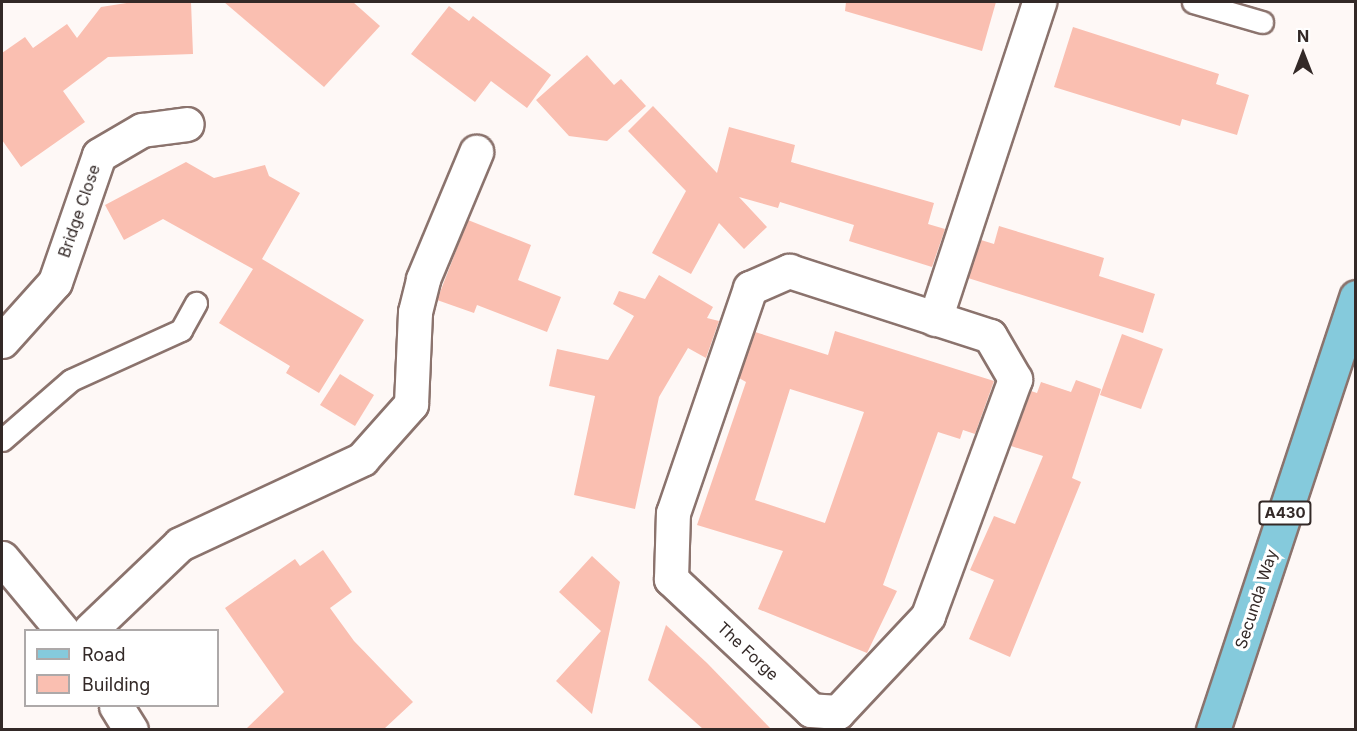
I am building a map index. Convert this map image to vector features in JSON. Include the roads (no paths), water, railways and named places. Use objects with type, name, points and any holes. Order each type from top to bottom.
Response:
[{"type":"main road","name":"Secunda Way","points":[[1213,729],[1356,297]]},
{"type":"street","points":[[935,319],[1039,2]]},
{"type":"street","name":"Bridge Close","points":[[2,341],[55,282],[99,155],[142,130],[188,124]]},
{"type":"street","points":[[91,629],[180,543],[362,459],[411,404],[415,312],[423,279],[477,152]]},
{"type":"street","name":"The Forge","points":[[789,271],[935,319],[990,336],[1015,379],[928,616],[838,712],[811,710],[672,579],[673,513],[750,288],[789,271]]},
{"type":"street","points":[[2,558],[62,629]]},
{"type":"street","points":[[117,707],[131,729]]},
{"type":"lane","points":[[1194,2],[1262,22]]},
{"type":"lane","points":[[2,440],[71,380],[174,335],[191,318],[196,303]]}]
